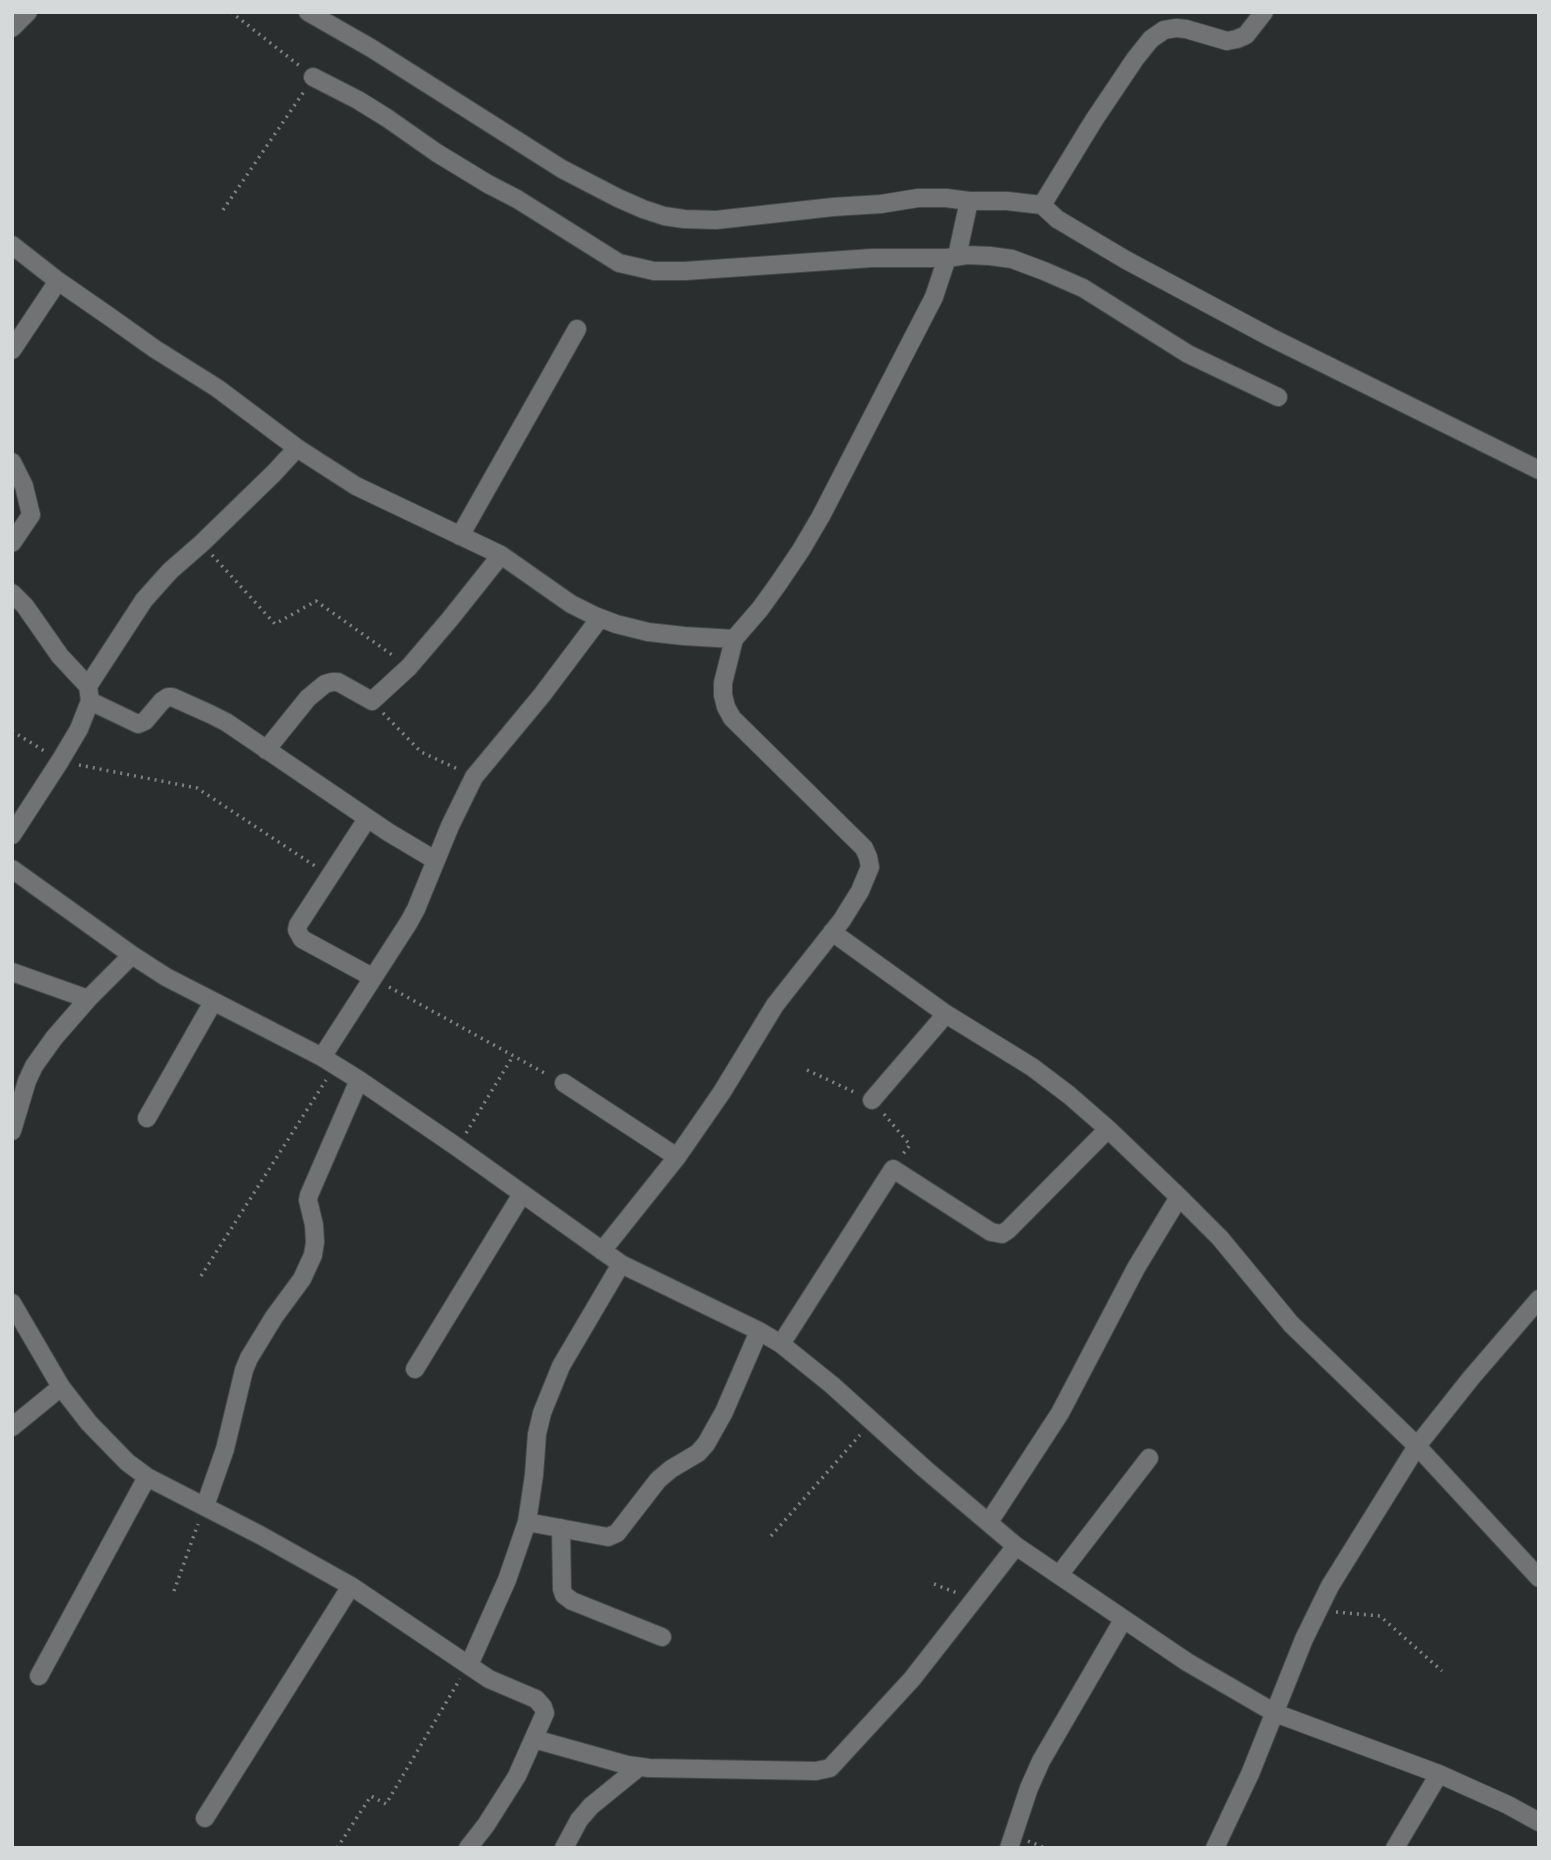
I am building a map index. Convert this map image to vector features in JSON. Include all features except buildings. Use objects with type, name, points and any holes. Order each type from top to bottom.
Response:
[{"type":"street","points":[[12,28],[28,12]]},
{"type":"street","points":[[308,12],[371,48],[562,169],[618,198],[664,216],[716,220],[918,198],[1042,205],[1056,219],[1126,260],[1270,337],[1539,470]]},
{"type":"street","points":[[1042,205],[1094,120],[1151,39],[1164,30],[1175,28],[1227,41],[1237,39],[1246,34],[1264,12]]},
{"type":"street","points":[[313,77],[377,112],[436,153],[517,199],[619,263],[654,271],[685,271],[872,258],[989,256],[1012,259],[1083,288],[1188,354],[1278,397]]},
{"type":"street","points":[[602,1251],[677,1157],[722,1092],[758,1029],[832,932],[866,880],[870,867],[864,848],[733,718],[726,706],[723,683],[734,639],[760,609],[808,539],[934,297],[952,257],[969,201]]},
{"type":"street","points":[[12,245],[155,349],[217,388],[297,448],[356,486],[501,555],[572,604],[616,624],[648,632],[734,639]]},
{"type":"street","points":[[12,350],[58,281]]},
{"type":"street","points":[[460,536],[578,329]]},
{"type":"street","points":[[12,835],[79,729],[89,694],[144,600],[170,571],[202,544],[297,448]]},
{"type":"street","points":[[12,462],[24,486],[31,515],[12,543]]},
{"type":"street","points":[[266,750],[308,698],[325,684],[338,682],[373,701],[409,667],[501,555]]},
{"type":"street","points":[[12,593],[25,606],[89,694],[138,724],[145,721],[164,699],[172,697],[226,722],[367,819],[435,860]]},
{"type":"street","points":[[329,1061],[372,977],[416,909],[435,860],[474,777],[542,695],[600,618]]},
{"type":"street","points":[[367,819],[297,930],[302,939],[372,977]]},
{"type":"street","points":[[12,869],[166,977],[329,1061],[359,1080],[621,1264],[781,1344],[873,1420],[925,1469],[1016,1546],[1186,1662],[1275,1713],[1439,1774],[1539,1822]]},
{"type":"street","points":[[832,932],[946,1014],[1032,1067],[1108,1129],[1220,1238],[1291,1324],[1417,1446],[1539,1578]]},
{"type":"street","points":[[12,1131],[34,1066],[54,1038],[132,955]]},
{"type":"street","points":[[12,972],[89,999]]},
{"type":"street","points":[[147,1118],[213,1002]]},
{"type":"street","points":[[872,1100],[946,1014]]},
{"type":"street","points":[[205,1506],[225,1449],[249,1358],[302,1279],[313,1255],[314,1225],[309,1195],[359,1080]]},
{"type":"street","points":[[564,1083],[677,1157]]},
{"type":"street","points":[[781,1344],[893,1169],[991,1233],[1002,1234],[1108,1129]]},
{"type":"street","points":[[415,1369],[522,1194]]},
{"type":"street","points":[[989,1522],[1060,1413],[1136,1268],[1179,1197]]},
{"type":"street","points":[[469,1665],[507,1580],[527,1521],[542,1413],[561,1366],[621,1264]]},
{"type":"street","points":[[1215,1848],[1250,1774],[1317,1610],[1417,1446],[1539,1299]]},
{"type":"street","points":[[12,1303],[61,1387],[89,1423],[127,1462],[147,1476],[351,1586],[489,1679],[541,1703],[545,1713],[517,1776],[505,1798],[468,1848]]},
{"type":"street","points":[[527,1521],[608,1537],[613,1535],[658,1480],[702,1449],[724,1412],[759,1331]]},
{"type":"street","points":[[12,1427],[61,1387]]},
{"type":"street","points":[[1059,1575],[1149,1458]]},
{"type":"street","points":[[39,1676],[147,1476]]},
{"type":"street","points":[[561,1528],[564,1595],[572,1601],[662,1637]]},
{"type":"street","points":[[534,1739],[639,1767],[816,1771],[830,1768],[912,1679],[1016,1546]]},
{"type":"street","points":[[205,1818],[351,1586]]},
{"type":"street","points":[[1009,1848],[1028,1788],[1041,1761],[1123,1620]]},
{"type":"street","points":[[564,1848],[579,1820],[591,1806],[639,1767]]},
{"type":"street","points":[[1395,1848],[1439,1774]]},
{"type":"path","points":[[223,210],[313,77],[231,12]]},
{"type":"path","points":[[202,544],[275,624],[316,601],[409,667]]},
{"type":"path","points":[[373,701],[421,752],[474,777]]},
{"type":"path","points":[[12,731],[60,761],[197,788],[329,876]]},
{"type":"path","points":[[372,977],[564,1083]]},
{"type":"path","points":[[457,1147],[513,1056]]},
{"type":"path","points":[[201,1276],[329,1061]]},
{"type":"path","points":[[807,1070],[872,1100],[909,1145],[893,1169]]},
{"type":"path","points":[[771,1536],[873,1420]]},
{"type":"path","points":[[174,1591],[205,1506]]},
{"type":"path","points":[[1317,1610],[1380,1616],[1442,1671]]},
{"type":"path","points":[[337,1848],[371,1796],[386,1804],[469,1665]]}]
